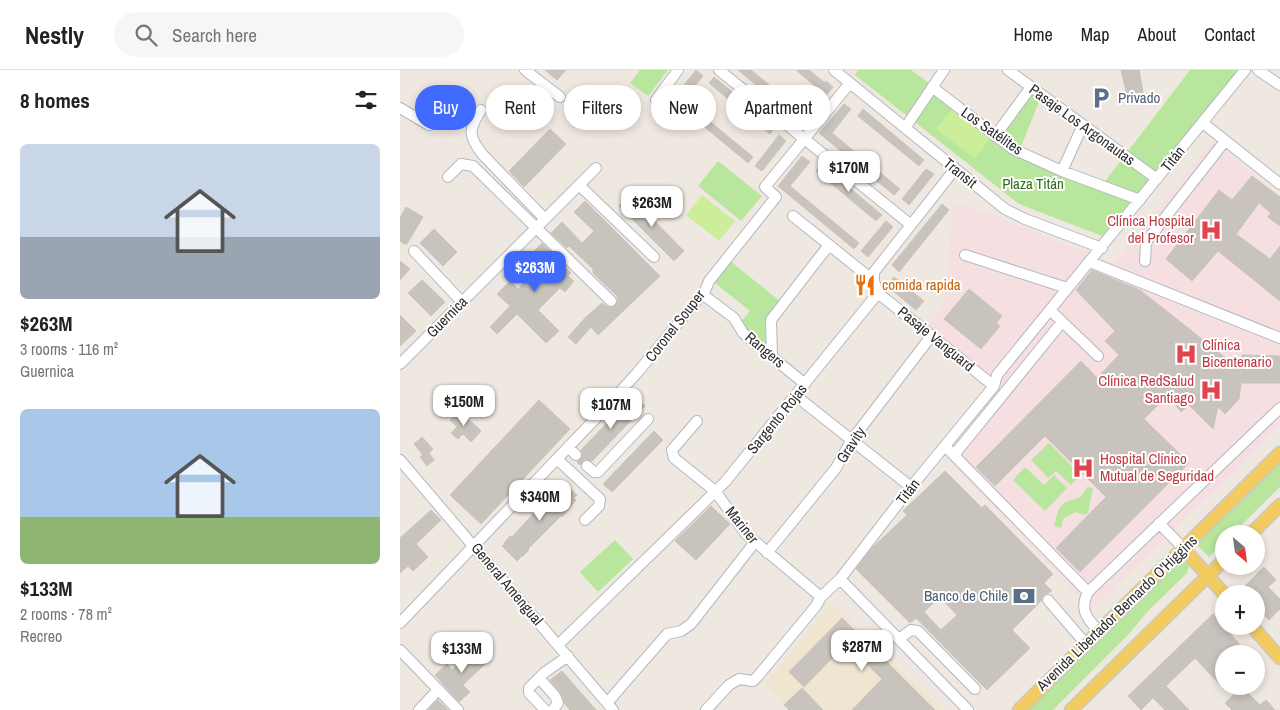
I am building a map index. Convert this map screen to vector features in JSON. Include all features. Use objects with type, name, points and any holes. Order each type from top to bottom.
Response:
[{"type":"main road","name":"Avenida Libertador Bernardo O'Higgins","points":[[1019,710],[1280,454]]},
{"type":"main road","points":[[1260,525],[1280,505]]},
{"type":"main road","points":[[1183,548],[1216,585]]},
{"type":"main road","points":[[1071,710],[1215,569]]},
{"type":"main road","points":[[1260,635],[1280,658]]},
{"type":"street","points":[[526,70],[560,97]]},
{"type":"street","points":[[667,85],[678,70]]},
{"type":"street","points":[[719,70],[911,225]]},
{"type":"street","name":"Transit","points":[[834,70],[1004,209],[1017,216],[1102,248]]},
{"type":"street","points":[[905,128],[944,70]]},
{"type":"street","name":"Pasaje Los Argonautas","points":[[1008,70],[1157,179]]},
{"type":"street","name":"Titán","points":[[706,710],[729,685],[739,679],[750,681],[755,679],[816,606],[821,597],[840,579],[911,487],[994,386],[997,375],[1245,70]]},
{"type":"street","points":[[1258,70],[1280,85]]},
{"type":"street","points":[[804,139],[850,83]]},
{"type":"street","name":"Los Satélites","points":[[932,87],[1013,149],[1062,171],[1140,200]]},
{"type":"street","points":[[995,136],[1031,87]]},
{"type":"street","points":[[400,108],[415,117]]},
{"type":"street","points":[[481,110],[472,123],[472,135],[475,145],[545,219]]},
{"type":"street","points":[[1202,123],[1280,184]]},
{"type":"street","points":[[1062,171],[1083,125]]},
{"type":"street","name":"Coronel Souper","points":[[400,623],[637,374],[702,296],[709,281],[776,197],[765,187],[804,139]]},
{"type":"street","points":[[1146,261],[1146,242],[1225,141]]},
{"type":"street","points":[[448,177],[461,164],[473,166],[611,301]]},
{"type":"street","name":"Guernica","points":[[400,364],[596,168]]},
{"type":"street","points":[[878,293],[874,281],[874,272],[955,169]]},
{"type":"street","points":[[579,185],[654,257]]},
{"type":"street","points":[[793,216],[874,281]]},
{"type":"street","points":[[772,356],[771,320],[829,245]]},
{"type":"street","points":[[414,251],[462,302]]},
{"type":"street","points":[[965,255],[1067,288]]},
{"type":"street","points":[[1090,262],[1280,338]]},
{"type":"street","name":"Pasaje Vanguard","points":[[878,293],[994,386]]},
{"type":"street","name":"Sargento Rojas","points":[[558,645],[725,482],[878,293]]},
{"type":"street","name":"Rangers","points":[[702,296],[706,296],[734,318],[743,333],[806,384]]},
{"type":"street","points":[[1050,310],[1098,356]]},
{"type":"street","points":[[954,455],[1062,322]]},
{"type":"street","name":"Gravity","points":[[767,553],[836,468],[851,440],[932,335]]},
{"type":"street","points":[[796,396],[911,487]]},
{"type":"street","points":[[1098,632],[1084,609],[1084,601],[1088,592],[1280,408]]},
{"type":"street","points":[[588,466],[594,472],[598,472],[648,419]]},
{"type":"street","name":"Mariner","points":[[697,421],[674,448],[672,453],[674,458],[715,491],[746,534],[821,597]]},
{"type":"street","points":[[945,446],[1088,592]]},
{"type":"street","points":[[568,447],[576,455]]},
{"type":"street","points":[[557,459],[600,498],[599,506],[585,520]]},
{"type":"street","name":"General Amengual","points":[[400,460],[610,707]]},
{"type":"street","points":[[1159,523],[1183,548]]},
{"type":"street","points":[[610,707],[667,634],[681,631],[691,624],[755,542]]},
{"type":"street","points":[[840,579],[968,710]]},
{"type":"street","points":[[1048,600],[1086,644]]},
{"type":"street","points":[[899,640],[911,630],[918,631],[975,690]]},
{"type":"street","points":[[400,650],[458,710]]},
{"type":"street","points":[[545,710],[529,693],[529,688],[568,656]]},
{"type":"street","points":[[539,678],[555,696],[558,703],[554,710]]},
{"type":"street","points":[[419,710],[438,690]]},
{"type":"shaded area","points":[[1212,142],[1280,196],[1280,425],[1223,483],[1091,610],[943,454],[1000,382],[928,326],[944,303],[954,201],[1114,263]]},
{"type":"shaded area","points":[[831,603],[943,710],[789,710],[765,684]]},
{"type":"green space","points":[[640,70],[668,70],[656,85],[651,85],[651,92],[648,96],[641,91],[641,85],[630,83]]},
{"type":"green space","name":"Plaza Titán","points":[[858,70],[911,70],[995,130],[1026,86],[1041,97],[1020,149],[1100,188],[1190,70],[1239,70],[1102,236],[1019,204],[855,75]]},
{"type":"green space","points":[[953,108],[991,137],[975,159],[936,129]]},
{"type":"green space","points":[[718,161],[762,196],[741,221],[698,186]]},
{"type":"green space","points":[[702,195],[735,221],[719,241],[686,215]]},
{"type":"green space","points":[[730,261],[781,302],[765,321],[766,345],[740,323],[750,311],[715,283]]},
{"type":"green space","points":[[1049,443],[1081,475],[1071,485],[1056,471],[1048,478],[1031,460]]},
{"type":"green space","points":[[1280,460],[1280,487],[1241,525],[1215,525],[1215,551],[1209,557],[1196,544],[1197,541]]},
{"type":"green space","points":[[1025,467],[1044,485],[1054,475],[1067,488],[1045,511],[1013,480]]},
{"type":"green space","points":[[1087,487],[1093,488],[1088,513],[1084,515],[1076,512],[1064,518],[1061,528],[1054,526],[1061,506],[1080,496]]},
{"type":"green space","points":[[615,540],[633,559],[598,592],[580,572]]},
{"type":"green space","points":[[1181,561],[1189,566],[1187,573],[1053,710],[1025,710],[1176,563]]},
{"type":"building","points":[[545,70],[566,70],[557,80]]},
{"type":"building","points":[[696,70],[703,76],[696,85],[684,85]]},
{"type":"building","points":[[738,70],[751,70],[769,85],[756,85]]},
{"type":"building","points":[[796,70],[809,70],[833,87],[830,91],[830,85],[813,85]]},
{"type":"building","points":[[1121,70],[1139,70],[1143,92],[1127,96]]},
{"type":"building","points":[[714,77],[726,87],[726,97],[716,89],[716,85],[709,83]]},
{"type":"building","points":[[844,104],[851,109],[832,133],[900,189],[894,195],[819,133],[822,130],[830,130],[830,120]]},
{"type":"building","points":[[863,109],[924,160],[919,166],[858,116]]},
{"type":"building","points":[[716,126],[753,157],[748,163],[708,130],[716,130]]},
{"type":"building","points":[[549,130],[566,144],[524,187],[509,171]]},
{"type":"building","points":[[779,135],[786,141],[762,171],[755,166]]},
{"type":"building","points":[[802,156],[810,162],[790,186],[859,243],[854,249],[778,186]]},
{"type":"building","points":[[821,164],[882,215],[876,221],[816,171]]},
{"type":"building","points":[[926,169],[934,174],[909,205],[902,199]]},
{"type":"building","points":[[1252,176],[1280,197],[1280,226],[1268,217],[1271,213],[1259,203],[1236,234],[1270,259],[1280,246],[1280,301],[1218,251],[1192,281],[1166,259],[1219,190],[1232,200]]},
{"type":"building","points":[[630,196],[684,251],[674,261],[619,206]]},
{"type":"building","points":[[585,201],[660,276],[598,335],[591,327],[576,344],[568,337],[585,318],[602,303],[612,308],[618,302],[617,296],[593,273],[593,269],[569,246],[567,248],[551,233],[562,222],[582,243],[594,231],[574,212]]},
{"type":"building","points":[[942,204],[949,210],[899,272],[892,265]]},
{"type":"building","points":[[406,207],[423,217],[407,244],[404,244],[400,241],[400,218]]},
{"type":"building","points":[[886,221],[893,227],[868,257],[861,251]]},
{"type":"building","points":[[434,229],[457,252],[443,266],[420,243]]},
{"type":"building","points":[[542,243],[571,273],[568,276],[574,281],[565,292],[560,288],[538,310],[559,331],[546,343],[517,314],[497,334],[490,327],[510,306],[497,294],[510,281],[518,289],[534,272],[520,257],[527,251],[530,255]]},
{"type":"building","points":[[400,261],[410,269],[400,280]]},
{"type":"building","points":[[1092,270],[1140,290],[1241,370],[1242,355],[1280,356],[1280,383],[1241,383],[1239,399],[1225,414],[1218,407],[1213,429],[1189,405],[1181,412],[1168,395],[1144,419],[1189,463],[1080,572],[1056,548],[1106,497],[1045,436],[995,486],[976,467],[1081,361],[1097,378],[1119,355],[1105,341],[1115,331],[1076,290]]},
{"type":"building","points":[[894,277],[924,301],[916,310],[887,286]]},
{"type":"building","points":[[422,280],[445,302],[431,316],[408,293]]},
{"type":"building","points":[[969,289],[1002,316],[996,323],[1000,326],[981,349],[944,319]]},
{"type":"building","points":[[400,315],[416,331],[400,346]]},
{"type":"building","points":[[634,395],[645,406],[592,461],[585,459],[580,465],[577,462],[582,457],[581,450]]},
{"type":"building","points":[[539,400],[570,429],[481,524],[450,495]]},
{"type":"building","points":[[460,411],[481,431],[471,442],[463,434],[458,439],[451,433],[457,427],[450,420]]},
{"type":"building","points":[[654,431],[663,440],[612,492],[603,484]]},
{"type":"building","points":[[422,437],[433,449],[429,453],[434,460],[427,466],[420,457],[423,455],[414,444]]},
{"type":"building","points":[[945,471],[982,508],[985,505],[1053,574],[1044,583],[1052,591],[1043,595],[1041,601],[1012,630],[1030,648],[987,690],[916,618],[910,623],[856,569],[871,549],[907,515],[903,511]],"holes":[[[940,597],[957,615],[941,630],[924,612]]]},
{"type":"building","points":[[565,484],[577,495],[574,498],[576,500],[562,517],[517,561],[502,546],[554,491]]},
{"type":"building","points":[[711,506],[730,524],[696,560],[675,541]]},
{"type":"building","points":[[431,510],[441,520],[416,544],[428,557],[413,571],[408,566],[400,573],[400,538]]},
{"type":"building","points":[[1265,568],[1276,580],[1268,587],[1280,599],[1280,609],[1269,620],[1265,616],[1265,585],[1246,585],[1256,575],[1265,575]]},
{"type":"building","points":[[1213,614],[1215,616],[1215,635],[1231,635],[1240,645],[1215,645],[1215,679],[1195,658],[1166,686],[1189,710],[1165,710],[1153,698],[1141,710],[1128,696]]},
{"type":"building","points":[[842,618],[935,710],[852,710],[882,679],[846,644],[804,687],[789,672]]},
{"type":"building","points":[[477,647],[489,660],[463,685],[470,692],[459,702],[435,675],[447,664],[452,670]]},
{"type":"building","points":[[562,671],[596,710],[570,710],[565,704],[561,693],[550,680]]},
{"type":"building","points":[[802,688],[823,710],[789,710],[784,705]]},
{"type":"building","points":[[1234,695],[1250,695],[1260,705],[1266,700],[1275,710],[1232,710],[1225,703]]},
{"type":"building","points":[[438,700],[448,710],[428,710]]},
{"type":"place","name":"Privado","points":[[1101,98]]},
{"type":"place","name":"Clínica Hospital del Profesor","points":[[1211,230]]},
{"type":"place","name":"comida rapida","points":[[865,285]]},
{"type":"place","name":"Clínica Bicentenario","points":[[1186,354]]},
{"type":"place","name":"Clínica RedSalud Santiago","points":[[1211,390]]},
{"type":"place","name":"Hospital Clínico Mutual de Seguridad","points":[[1083,468]]},
{"type":"place","name":"Banco de Chile","points":[[1024,596]]}]
